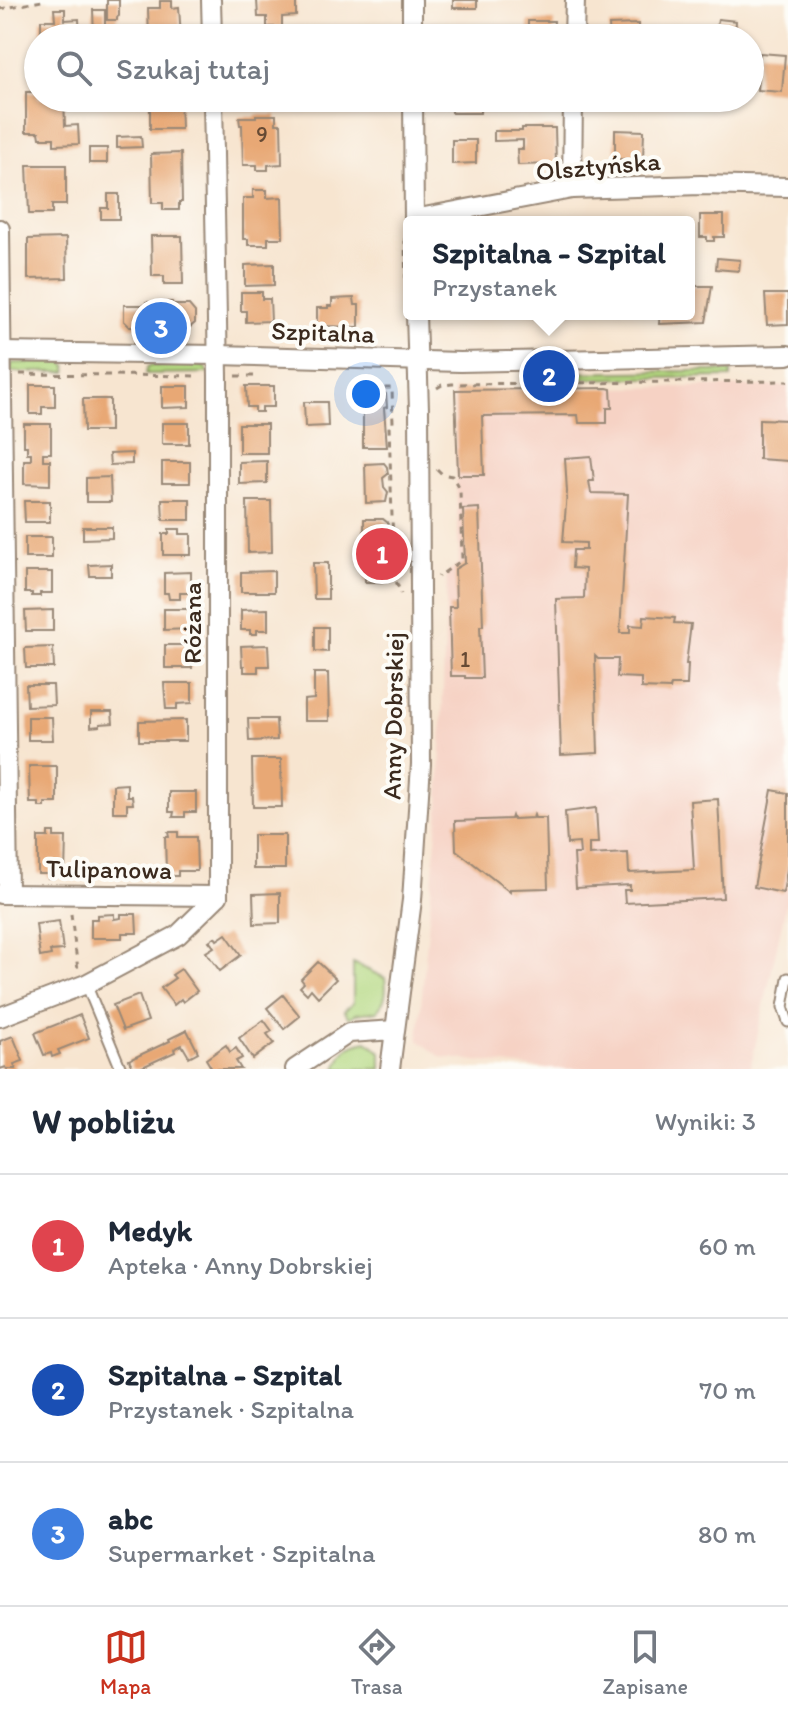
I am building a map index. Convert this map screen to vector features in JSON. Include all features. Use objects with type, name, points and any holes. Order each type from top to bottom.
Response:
[{"type":"street","points":[[211,0],[212,24]]},
{"type":"street","points":[[412,0],[412,24]]},
{"type":"street","points":[[574,24],[575,0]]},
{"type":"street","name":"Różana","points":[[213,112],[218,355],[218,896]]},
{"type":"street","points":[[411,216],[413,112]]},
{"type":"street","points":[[572,189],[573,112]]},
{"type":"street","name":"Olsztyńska","points":[[455,216],[572,189],[701,185],[788,187]]},
{"type":"street","points":[[0,229],[4,894]]},
{"type":"street","name":"Anny Dobrskiej","points":[[390,1069],[412,900],[421,764],[419,410],[412,320]]},
{"type":"street","name":"Szpitalna","points":[[1,352],[417,362],[788,355]]},
{"type":"street","name":"Tulipanowa","points":[[4,894],[218,896]]},
{"type":"street","points":[[0,1017],[86,984],[178,935],[218,896]]},
{"type":"street","points":[[295,1069],[349,1033],[395,1030]]},
{"type":"lane","points":[[788,978],[783,1007],[788,1022]]},
{"type":"lane","points":[[86,984],[121,1069]]},
{"type":"path","points":[[0,9],[47,0]]},
{"type":"path","points":[[387,359],[387,373],[368,376],[372,388],[392,388],[393,423],[389,426],[394,576],[401,594]]},
{"type":"path","points":[[3,374],[269,376]]},
{"type":"path","points":[[434,396],[442,385],[452,384],[788,381]]},
{"type":"path","points":[[433,467],[442,474],[452,476],[460,490],[462,560],[434,580]]},
{"type":"path","points":[[71,894],[78,973],[86,984]]},
{"type":"shaded area","points":[[788,386],[788,896],[750,1069],[547,1069],[441,1057],[418,1040],[439,806],[447,574],[459,564],[453,390]]},
{"type":"green space","points":[[64,362],[67,372],[10,372],[12,363]]},
{"type":"green space","points":[[151,365],[201,366],[209,373],[146,374]]},
{"type":"green space","points":[[731,371],[731,377],[557,379],[557,373]]},
{"type":"green space","points":[[353,963],[385,978],[386,992],[377,1011],[349,1018],[344,1011],[353,1003]]},
{"type":"green space","points":[[367,1041],[381,1052],[381,1069],[336,1069],[347,1049]]},
{"type":"building","points":[[107,0],[119,0],[117,20],[107,20]]},
{"type":"building","points":[[257,0],[296,0],[296,16],[282,17],[282,24],[267,24],[267,17],[258,17]]},
{"type":"building","points":[[453,0],[477,0],[477,8],[453,8]]},
{"type":"building","points":[[160,1],[172,1],[172,8],[179,7],[180,24],[149,24],[148,8],[160,8]]},
{"type":"building","points":[[54,9],[65,9],[65,20],[79,19],[79,24],[41,24],[41,20],[55,20]]},
{"type":"building","points":[[93,10],[105,10],[105,24],[94,24]]},
{"type":"building","points":[[718,19],[736,21],[736,24],[717,24]]},
{"type":"building","points":[[528,21],[554,21],[554,24],[528,24]]},
{"type":"building","points":[[764,53],[785,55],[782,92],[764,91]]},
{"type":"building","points":[[26,112],[64,112],[65,126],[78,125],[79,144],[54,145],[54,138],[40,138],[39,132],[26,132]]},
{"type":"building","points":[[150,112],[180,112],[181,129],[150,129]]},
{"type":"building","points":[[276,115],[276,124],[281,124],[282,164],[268,165],[268,170],[257,170],[257,165],[243,165],[239,117]]},
{"type":"building","points":[[522,128],[555,128],[556,164],[518,165],[517,149],[523,149],[523,140],[494,141],[494,131],[522,131]]},
{"type":"building","points":[[615,130],[644,131],[643,159],[615,159]]},
{"type":"building","points":[[141,136],[142,147],[117,148],[117,137]]},
{"type":"building","points":[[452,140],[476,140],[476,163],[452,164]]},
{"type":"building","points":[[89,148],[107,148],[107,163],[89,163]]},
{"type":"building","points":[[181,153],[182,202],[179,202],[179,210],[163,210],[163,203],[152,203],[151,154]]},
{"type":"building","points":[[27,165],[66,165],[66,205],[52,205],[52,214],[29,214]]},
{"type":"building","points":[[253,190],[267,190],[267,198],[282,197],[283,238],[268,238],[268,245],[248,245],[248,239],[243,239],[243,198],[253,198]]},
{"type":"building","points":[[108,194],[119,194],[119,219],[101,219],[101,208],[108,208]]},
{"type":"building","points":[[700,215],[724,215],[724,237],[707,241],[707,237],[700,237]]},
{"type":"building","points":[[151,236],[182,236],[183,284],[164,284],[164,276],[152,276]]},
{"type":"building","points":[[66,238],[67,278],[28,279],[28,239]]},
{"type":"building","points":[[717,258],[740,260],[739,271],[716,269]]},
{"type":"building","points":[[274,264],[274,285],[245,286],[245,265]]},
{"type":"building","points":[[695,286],[712,286],[706,322],[659,324],[659,320],[695,320]]},
{"type":"building","points":[[241,292],[262,292],[262,299],[270,299],[271,321],[246,322],[246,311],[241,311]]},
{"type":"building","points":[[765,294],[788,294],[788,324],[767,325]]},
{"type":"building","points":[[354,298],[355,305],[359,305],[359,327],[317,326],[317,308],[332,306],[332,299]]},
{"type":"building","points":[[146,302],[189,305],[195,312],[195,323],[189,328],[172,330],[130,327],[124,321],[124,305],[146,305]]},
{"type":"building","points":[[30,385],[55,385],[55,407],[42,407],[42,414],[30,414]]},
{"type":"building","points":[[162,386],[189,386],[189,407],[162,408]]},
{"type":"building","points":[[246,386],[274,386],[274,407],[262,407],[262,412],[255,412],[255,407],[247,407]]},
{"type":"building","points":[[611,389],[612,408],[607,408],[607,423],[579,423],[578,415],[482,416],[484,475],[458,475],[455,390]]},
{"type":"building","points":[[363,391],[382,391],[386,394],[387,447],[363,447]]},
{"type":"building","points":[[83,399],[110,399],[110,431],[84,431]]},
{"type":"building","points":[[304,402],[327,402],[328,426],[305,427]]},
{"type":"building","points":[[759,419],[788,420],[788,461],[759,459]]},
{"type":"building","points":[[162,423],[189,423],[189,444],[162,444]]},
{"type":"building","points":[[24,424],[51,424],[51,453],[43,453],[43,460],[50,460],[50,485],[24,484],[24,460],[31,460],[31,453],[27,453],[27,446],[24,446]]},
{"type":"building","points":[[239,424],[267,424],[267,453],[239,453]]},
{"type":"building","points":[[132,453],[132,464],[110,465],[109,454]]},
{"type":"building","points":[[591,456],[594,481],[589,481],[591,493],[628,494],[620,633],[630,633],[630,625],[643,626],[644,616],[675,618],[674,623],[691,624],[687,685],[671,685],[670,689],[641,688],[641,678],[617,677],[618,659],[598,659],[595,656],[598,753],[561,755],[556,599],[584,598],[585,569],[572,568],[573,550],[586,550],[586,543],[563,542],[567,492],[565,458]]},
{"type":"building","points":[[267,461],[267,483],[239,484],[239,462]]},
{"type":"building","points":[[162,462],[190,462],[190,483],[162,483]]},
{"type":"building","points":[[384,463],[388,474],[383,478],[388,492],[386,502],[366,503],[365,464]]},
{"type":"building","points":[[110,477],[111,502],[86,502],[86,478]]},
{"type":"building","points":[[162,499],[190,499],[190,520],[163,520]]},
{"type":"building","points":[[24,501],[50,501],[50,522],[25,522]]},
{"type":"building","points":[[247,501],[271,501],[272,552],[248,553]]},
{"type":"building","points":[[479,508],[482,678],[465,678],[451,676],[449,607],[456,607],[455,569],[465,563],[463,509]]},
{"type":"building","points":[[364,519],[383,519],[388,523],[388,531],[382,534],[382,546],[388,550],[386,582],[365,582]]},
{"type":"building","points":[[83,527],[112,527],[112,538],[83,539]]},
{"type":"building","points":[[169,529],[180,529],[180,534],[191,534],[191,555],[163,555],[163,534],[169,534]]},
{"type":"building","points":[[25,537],[52,537],[52,558],[25,558]]},
{"type":"building","points":[[313,563],[328,563],[328,599],[314,599]]},
{"type":"building","points":[[111,564],[111,576],[90,576],[89,565]]},
{"type":"building","points":[[274,571],[274,592],[241,592],[241,572]]},
{"type":"building","points":[[25,572],[52,572],[52,593],[32,596],[32,593],[25,593]]},
{"type":"building","points":[[191,572],[191,593],[180,593],[180,599],[169,599],[168,593],[164,593],[164,573]]},
{"type":"building","points":[[164,609],[191,609],[191,629],[164,630]]},
{"type":"building","points":[[268,609],[268,630],[250,634],[250,630],[241,630],[241,610]]},
{"type":"building","points":[[53,610],[53,631],[26,631],[25,611]]},
{"type":"building","points":[[315,627],[328,627],[328,652],[315,651]]},
{"type":"building","points":[[165,645],[192,645],[192,668],[165,668]]},
{"type":"building","points":[[268,645],[269,666],[258,666],[258,672],[244,672],[241,646]]},
{"type":"building","points":[[53,647],[54,668],[26,668],[25,648]]},
{"type":"building","points":[[314,673],[328,673],[329,721],[304,721],[304,700],[314,699]]},
{"type":"building","points":[[164,683],[192,683],[192,703],[177,704],[177,709],[166,709]]},
{"type":"building","points":[[26,685],[53,685],[54,705],[27,706]]},
{"type":"building","points":[[91,712],[112,712],[113,723],[91,727]]},
{"type":"building","points":[[28,717],[52,717],[53,740],[28,740]]},
{"type":"building","points":[[248,719],[276,719],[277,740],[249,741]]},
{"type":"building","points":[[186,720],[186,741],[139,741],[139,721]]},
{"type":"building","points":[[252,759],[281,759],[282,807],[253,807]]},
{"type":"building","points":[[29,766],[57,766],[57,803],[45,803],[45,807],[39,807],[39,803],[30,803]]},
{"type":"building","points":[[127,784],[127,796],[132,796],[133,804],[127,804],[127,812],[113,812],[113,785]]},
{"type":"building","points":[[772,790],[788,793],[788,864],[783,893],[754,887]]},
{"type":"building","points":[[169,792],[196,792],[196,812],[185,812],[185,817],[173,817],[174,812],[169,812]]},
{"type":"building","points":[[718,799],[723,898],[625,903],[624,890],[630,890],[630,885],[576,888],[574,854],[580,854],[579,843],[567,844],[565,812],[596,808],[598,843],[589,843],[589,855],[628,853],[629,873],[694,870],[690,801]]},
{"type":"building","points":[[534,815],[535,818],[546,818],[548,888],[510,889],[510,892],[456,850],[455,821],[511,819],[512,816],[513,819],[533,818]]},
{"type":"building","points":[[48,832],[54,832],[54,837],[66,837],[65,874],[54,874],[54,878],[48,878],[48,874],[38,874],[38,837],[48,837]]},
{"type":"building","points":[[168,832],[178,832],[178,837],[196,837],[197,871],[178,871],[178,876],[169,876],[169,871],[166,871],[165,837],[169,837]]},
{"type":"building","points":[[253,835],[285,835],[285,869],[253,869]]},
{"type":"building","points":[[280,893],[280,923],[254,924],[253,894]]},
{"type":"building","points":[[114,914],[114,919],[121,918],[121,914],[136,914],[137,933],[122,933],[122,938],[91,938],[91,919],[97,919],[97,915]]},
{"type":"building","points":[[59,921],[63,950],[50,951],[51,955],[40,957],[36,924]]},
{"type":"building","points":[[226,934],[241,955],[220,971],[206,952],[214,947],[209,941]]},
{"type":"building","points":[[318,962],[336,979],[318,997],[311,989],[307,994],[300,987],[304,983],[301,979]]},
{"type":"building","points":[[181,969],[197,991],[174,1005],[161,988]]},
{"type":"building","points":[[139,995],[148,1021],[123,1030],[113,1005]]},
{"type":"building","points":[[283,995],[300,1016],[284,1029],[267,1008]]},
{"type":"building","points":[[80,1015],[89,1038],[58,1050],[60,1054],[52,1057],[51,1053],[44,1055],[35,1033]]},
{"type":"building","points":[[264,1020],[272,1031],[267,1034],[274,1043],[253,1059],[239,1038]]},
{"type":"building","points":[[187,1030],[198,1052],[189,1057],[182,1045],[174,1049],[175,1052],[133,1069],[129,1060]]},
{"type":"building","points":[[13,1036],[23,1061],[14,1064],[16,1069],[0,1069],[0,1041]]},
{"type":"building","points":[[226,1045],[230,1052],[236,1048],[242,1058],[236,1061],[241,1069],[212,1069],[206,1059]]},
{"type":"place","name":"abc","points":[[161,328]]},
{"type":"place","name":"Szpitalna - Szpital","points":[[549,376]]},
{"type":"place","name":"Medyk","points":[[382,554]]}]
